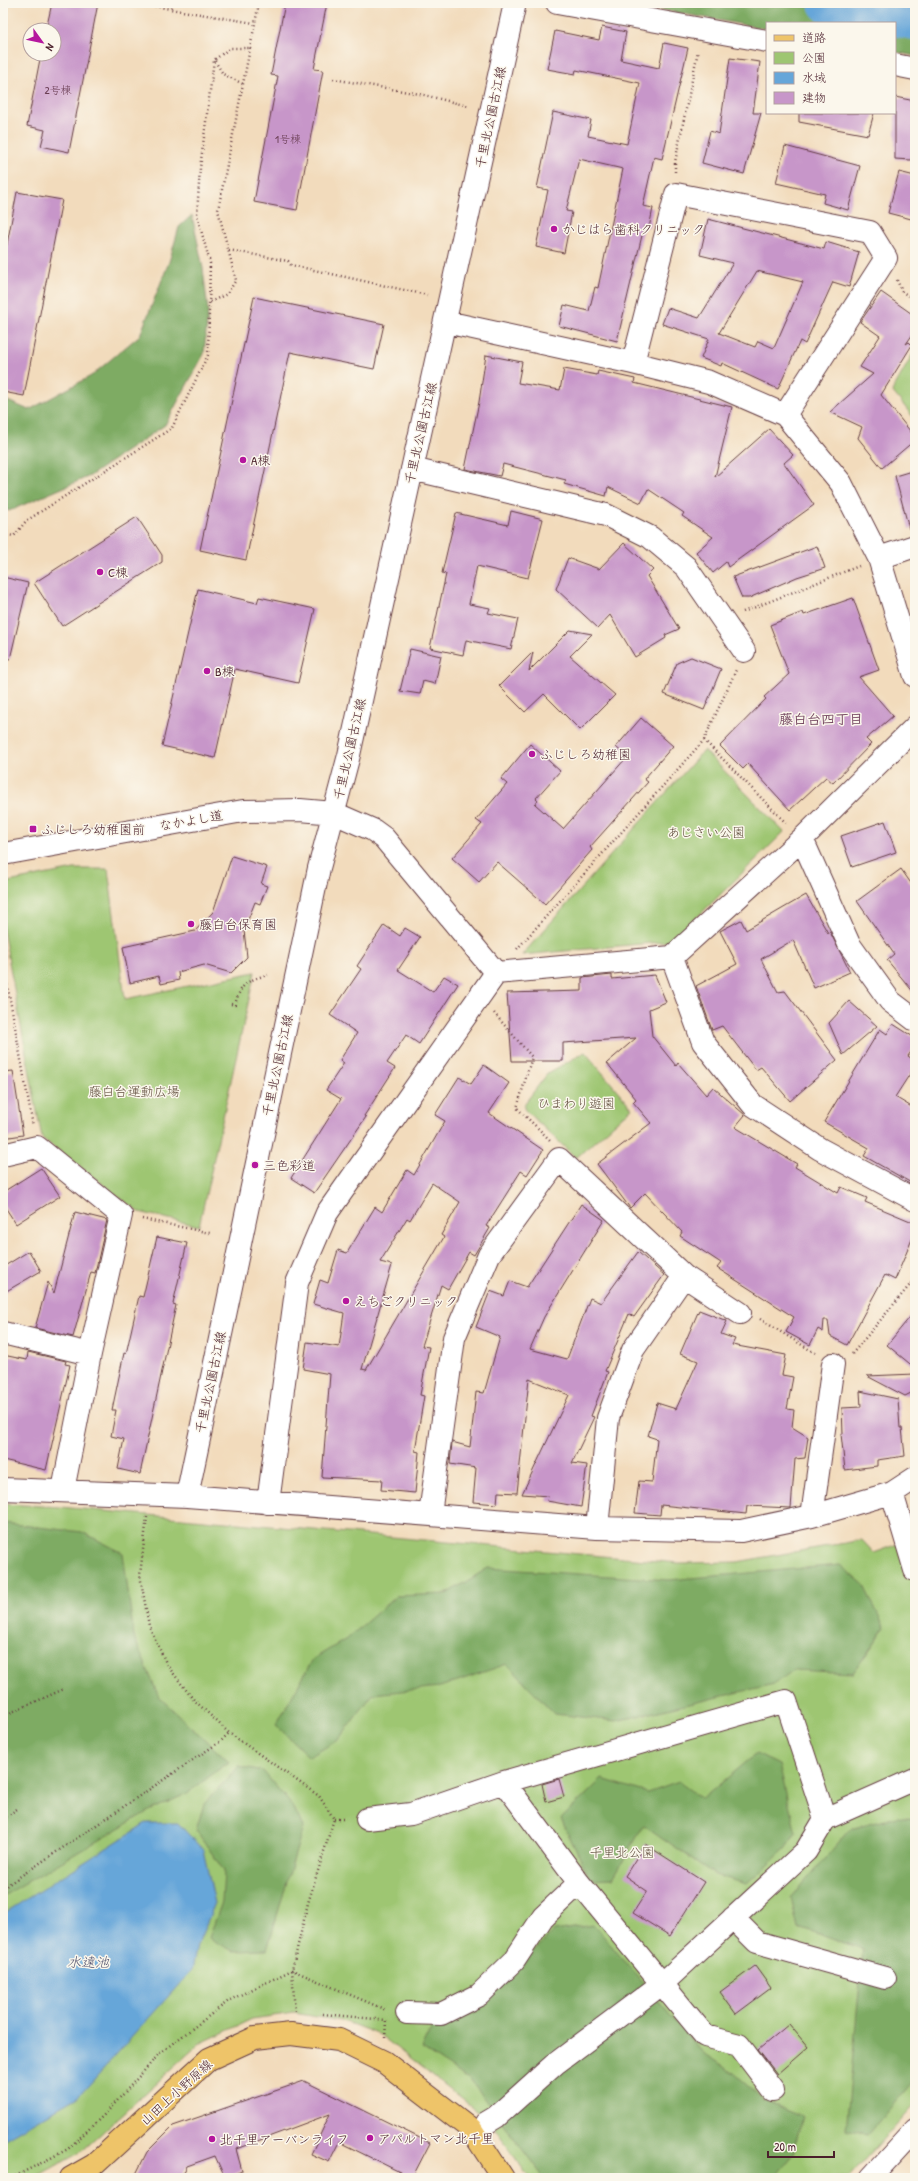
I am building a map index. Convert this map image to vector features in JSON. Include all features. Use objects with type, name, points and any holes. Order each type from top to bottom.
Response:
[{"type":"main road","name":"山田上小野原線","points":[[71,2178],[94,2165],[209,2059],[255,2038],[291,2034],[339,2040],[384,2062],[471,2129],[503,2178]]},
{"type":"street","name":"千里北公園古江線","points":[[187,1496],[318,876],[349,755],[446,322],[515,3]]},
{"type":"street","points":[[557,3],[766,41]]},
{"type":"street","points":[[896,65],[915,69]]},
{"type":"street","points":[[633,363],[676,194],[870,232],[886,258],[784,415]]},
{"type":"street","points":[[446,322],[633,363],[709,382],[784,415],[841,483],[879,558],[915,676]]},
{"type":"street","points":[[412,469],[613,518],[650,537],[686,567],[744,651]]},
{"type":"street","points":[[879,558],[915,546]]},
{"type":"street","points":[[268,1503],[297,1283],[327,1213],[496,973],[672,957],[802,839],[915,727]]},
{"type":"street","name":"なかよし道","points":[[3,854],[243,811],[300,810],[334,813],[373,830],[384,838],[496,973]]},
{"type":"street","points":[[802,839],[849,944],[890,1001],[915,1020]]},
{"type":"street","points":[[672,957],[703,1042],[753,1105],[820,1149],[915,1200]]},
{"type":"street","points":[[3,1155],[37,1147],[121,1215],[90,1354],[63,1490]]},
{"type":"street","points":[[430,1514],[454,1338],[489,1255],[559,1159],[684,1276],[740,1314]]},
{"type":"street","points":[[597,1528],[608,1418],[633,1350],[684,1276]]},
{"type":"street","points":[[3,1333],[90,1354]]},
{"type":"street","points":[[812,1516],[833,1364]]},
{"type":"street","points":[[3,1489],[63,1490],[150,1496],[187,1496],[597,1528],[741,1531],[812,1516],[892,1493],[915,1478]]},
{"type":"street","points":[[892,1493],[915,1570]]},
{"type":"street","points":[[367,1818],[411,1814],[504,1782],[786,1701],[825,1819]]},
{"type":"street","points":[[486,2123],[496,2117],[555,2064],[663,1983],[806,1851],[825,1819],[915,1779]]},
{"type":"street","points":[[504,1782],[579,1883],[663,1983],[705,2036],[739,2045],[773,2090]]},
{"type":"street","points":[[406,2013],[441,2014],[479,1995],[514,1961],[543,1917],[579,1883]]},
{"type":"street","points":[[733,1918],[757,1942],[885,1978]]},
{"type":"street","points":[[871,2178],[915,2130]]},
{"type":"path","points":[[139,3],[254,23]]},
{"type":"path","points":[[170,9],[173,3]]},
{"type":"path","points":[[210,302],[227,294],[236,280],[218,210],[259,3]]},
{"type":"path","points":[[676,194],[675,162],[702,29]]},
{"type":"path","points":[[3,534],[14,536],[26,521],[172,428],[208,355],[210,263],[197,215],[200,168],[214,60],[230,48],[249,48]]},
{"type":"path","points":[[214,60],[223,74],[243,84]]},
{"type":"path","points":[[333,79],[420,94],[468,106]]},
{"type":"path","points":[[229,250],[288,260],[291,265],[427,294]]},
{"type":"path","points":[[722,621],[879,558]]},
{"type":"path","points":[[514,952],[704,740],[744,651]]},
{"type":"path","points":[[704,740],[802,839]]},
{"type":"path","points":[[3,961],[37,1147]]},
{"type":"path","points":[[231,1004],[235,1005],[237,994],[251,979],[268,975]]},
{"type":"path","points":[[480,996],[532,1057],[517,1108],[554,1145],[559,1159]]},
{"type":"path","points":[[121,1215],[210,1233]]},
{"type":"path","points":[[740,1314],[754,1316],[833,1364],[854,1352],[915,1279]]},
{"type":"path","points":[[148,1510],[140,1575],[149,1626],[167,1665],[193,1699],[229,1733],[319,1796],[334,1819],[308,1903],[292,1970],[295,2017],[302,2015]]},
{"type":"path","points":[[3,1716],[64,1689]]},
{"type":"path","points":[[3,1888],[221,1742],[229,1733]]},
{"type":"path","points":[[3,1819],[17,1809]]},
{"type":"path","points":[[12,2178],[68,2149],[108,2111],[160,2053],[230,2000],[292,1970],[388,2011],[385,2044]]},
{"type":"path","points":[[317,2013],[386,2021]]},
{"type":"green space","points":[[624,3],[802,3],[915,25],[915,56],[896,52],[896,22],[766,22],[766,29]]},
{"type":"green space","points":[[192,215],[203,268],[208,311],[204,354],[165,425],[90,476],[9,511],[3,508],[3,399],[29,410],[91,376],[140,335],[169,262],[179,227]]},
{"type":"green space","points":[[915,350],[915,417],[914,418],[892,391]]},
{"type":"green space","name":"あじさい公園","points":[[704,750],[784,832],[673,941],[522,955]]},
{"type":"green space","name":"藤白台運動広場","points":[[74,869],[108,869],[125,999],[255,972],[199,1226],[139,1212],[42,1138],[3,930],[3,883]]},
{"type":"green space","name":"ひまわり遊園","points":[[585,1052],[632,1108],[576,1158],[524,1109],[525,1103],[548,1073]]},
{"type":"green space","name":"千里北公園","points":[[3,1504],[60,1507],[679,1563],[737,1562],[862,1540],[874,1553],[915,1538],[915,2104],[848,2178],[529,2178],[490,2121],[380,2035],[346,2022],[294,2013],[252,2019],[199,2044],[81,2152],[34,2178],[3,2178]]},
{"type":"green space","points":[[3,1523],[82,1532],[123,1553],[134,1637],[159,1697],[229,1762],[186,1794],[147,1812],[3,1896]]},
{"type":"green space","points":[[840,1565],[863,1584],[885,1628],[853,1673],[794,1670],[774,1684],[616,1721],[555,1714],[507,1664],[440,1687],[373,1694],[338,1740],[309,1757],[276,1725],[313,1659],[348,1638],[396,1596],[446,1594],[488,1568],[669,1580]]},
{"type":"green space","points":[[756,1754],[779,1765],[796,1833],[785,1849],[747,1884],[715,1875],[644,1825],[613,1878],[590,1879],[561,1819],[602,1779],[648,1793],[679,1782],[702,1799]]},
{"type":"green space","points":[[239,1766],[263,1771],[294,1808],[303,1827],[267,1950],[233,1951],[209,1938],[222,1902],[224,1871],[196,1830],[204,1804]]},
{"type":"green space","points":[[897,1817],[915,1819],[915,2079],[868,2134],[846,2129],[863,1949],[798,1928],[791,1898],[850,1829]]},
{"type":"green space","points":[[594,1925],[702,2053],[725,2066],[764,2100],[803,2116],[793,2154],[773,2178],[544,2178],[470,2080],[422,2049],[432,2027],[477,2011],[554,1931]]},
{"type":"water","name":"水遠池","points":[[146,1823],[178,1823],[203,1850],[215,1903],[197,1946],[192,1970],[79,2096],[3,2140],[3,1914]]},
{"type":"building","points":[[52,3],[98,3],[69,152],[41,146],[45,130],[27,126],[39,62],[62,62],[62,22],[48,22]]},
{"type":"building","points":[[285,3],[327,3],[314,69],[323,70],[297,210],[254,202],[278,76],[271,75]]},
{"type":"building","points":[[602,27],[626,32],[621,60],[659,68],[664,43],[688,48],[662,159],[654,157],[643,206],[653,208],[649,228],[644,227],[617,341],[559,326],[564,305],[589,311],[595,287],[598,288],[623,169],[579,159],[566,211],[572,212],[564,253],[536,247],[548,190],[537,188],[553,112],[591,120],[588,136],[627,144],[640,83],[576,70],[575,74],[547,69],[555,31],[599,40]]},
{"type":"building","points":[[730,58],[760,62],[753,113],[761,113],[744,174],[702,163],[710,131],[719,134]]},
{"type":"building","points":[[896,97],[915,101],[915,141],[911,160],[895,159]]},
{"type":"building","points":[[799,114],[874,114],[868,135],[799,122]]},
{"type":"building","points":[[785,146],[860,166],[848,210],[823,203],[825,194],[776,183]]},
{"type":"building","points":[[899,172],[915,176],[915,220],[888,213]]},
{"type":"building","points":[[17,192],[62,200],[24,396],[3,392],[3,265]]},
{"type":"building","points":[[708,219],[824,249],[826,242],[859,252],[849,287],[833,282],[805,344],[800,341],[778,389],[722,363],[721,366],[701,358],[709,339],[662,324],[668,308],[699,318],[733,263],[700,255]],"holes":[[[757,271],[803,282],[774,348],[758,341],[755,347],[719,333]]]},
{"type":"building","points":[[881,292],[915,316],[915,331],[906,344],[909,342],[912,345],[881,395],[915,437],[915,440],[882,468],[858,438],[862,427],[830,412],[873,374],[860,367],[880,336],[860,322]]},
{"type":"building","name":"A棟","points":[[254,297],[384,324],[374,369],[290,352],[246,560],[200,550]]},
{"type":"building","points":[[486,355],[522,362],[518,383],[560,390],[564,369],[597,375],[598,371],[635,379],[634,383],[732,407],[715,477],[769,429],[793,455],[784,463],[814,505],[728,567],[726,562],[713,573],[696,552],[713,537],[682,516],[684,513],[648,489],[641,503],[608,487],[606,496],[564,484],[566,480],[503,464],[500,476],[465,469],[479,402]]},
{"type":"building","points":[[915,470],[915,528],[909,529],[895,476]]},
{"type":"building","points":[[511,511],[543,519],[528,578],[477,566],[469,604],[490,608],[488,613],[518,619],[511,649],[466,640],[463,655],[430,648],[446,574],[442,573],[456,513],[508,525]]},
{"type":"building","name":"C棟","points":[[137,517],[162,555],[162,562],[62,626],[34,583]]},
{"type":"building","points":[[624,543],[653,570],[647,576],[679,629],[665,635],[666,638],[635,657],[610,615],[598,628],[556,589],[568,558],[599,569]]},
{"type":"building","points":[[817,546],[825,568],[797,577],[749,598],[742,598],[733,577]]},
{"type":"building","points":[[3,577],[28,583],[10,659],[3,658]]},
{"type":"building","name":"B棟","points":[[198,589],[257,603],[259,597],[315,609],[298,683],[235,669],[215,758],[162,746]]},
{"type":"building","points":[[853,598],[879,670],[859,677],[893,716],[866,739],[871,744],[833,783],[826,777],[790,810],[748,764],[743,769],[720,746],[766,699],[764,697],[789,674],[770,625],[803,612],[804,615]]},
{"type":"building","points":[[570,630],[592,634],[570,656],[615,695],[580,730],[544,694],[525,712],[499,686],[533,652],[529,671]]},
{"type":"building","points":[[410,649],[441,656],[435,684],[423,681],[420,694],[400,691]]},
{"type":"building","points":[[691,657],[721,669],[704,710],[664,694],[677,663]]},
{"type":"building","points":[[641,718],[673,746],[644,779],[648,782],[590,847],[592,850],[545,904],[497,862],[479,882],[452,858],[482,824],[476,820],[507,784],[501,779],[530,744],[560,771],[536,798],[538,800],[535,804],[563,829],[627,757],[616,747]]},
{"type":"building","points":[[885,821],[896,852],[852,867],[841,836]]},
{"type":"building","points":[[232,856],[267,867],[261,884],[267,886],[260,904],[255,902],[244,930],[247,957],[231,973],[204,965],[178,972],[179,980],[161,984],[159,976],[130,983],[123,947],[195,931],[213,912]]},
{"type":"building","points":[[901,869],[915,889],[915,994],[887,960],[894,954],[857,901]]},
{"type":"building","points":[[806,895],[828,933],[830,932],[850,972],[814,988],[793,940],[761,959],[778,992],[785,991],[837,1060],[790,1101],[761,1067],[756,1070],[722,1026],[712,1030],[696,986],[737,964],[720,931],[741,920],[746,930]]},
{"type":"building","points":[[384,925],[400,936],[405,928],[420,937],[398,970],[433,992],[444,976],[458,984],[419,1044],[406,1035],[387,1063],[395,1068],[364,1116],[366,1117],[314,1193],[291,1178],[341,1099],[326,1090],[344,1063],[340,1060],[357,1033],[330,1015],[361,969],[357,966]]},
{"type":"building","points":[[612,975],[612,979],[655,975],[666,1002],[649,1009],[652,1036],[676,1066],[678,1063],[706,1095],[713,1087],[745,1115],[735,1127],[797,1164],[795,1167],[838,1193],[841,1187],[867,1198],[865,1202],[915,1223],[915,1232],[895,1280],[885,1275],[847,1345],[830,1336],[828,1320],[824,1320],[823,1332],[818,1329],[810,1345],[786,1332],[794,1317],[717,1268],[721,1263],[680,1236],[682,1232],[645,1193],[630,1208],[597,1164],[651,1123],[633,1102],[636,1099],[607,1063],[636,1038],[563,1043],[563,1061],[512,1061],[507,993],[582,991],[582,978]]},
{"type":"building","points":[[849,1001],[877,1026],[843,1055],[829,1023]]},
{"type":"building","points":[[893,1024],[915,1038],[915,1046],[908,1056],[915,1061],[915,1066],[895,1097],[915,1109],[915,1185],[864,1156],[869,1148],[824,1122],[880,1029],[887,1034]]},
{"type":"building","points":[[484,1065],[509,1083],[489,1113],[543,1150],[527,1175],[521,1171],[486,1226],[490,1228],[474,1255],[469,1252],[448,1289],[441,1285],[422,1346],[429,1347],[420,1395],[424,1396],[415,1451],[419,1452],[415,1493],[381,1490],[382,1480],[322,1477],[330,1374],[303,1369],[307,1342],[339,1347],[344,1313],[313,1304],[320,1280],[328,1283],[338,1250],[347,1253],[375,1207],[382,1212],[407,1170],[414,1175],[445,1121],[435,1115],[459,1077],[471,1084]],"holes":[[[432,1183],[460,1202],[441,1235],[444,1237],[366,1370],[362,1369],[392,1265],[380,1262],[407,1218],[410,1220]]]},
{"type":"building","points":[[13,1071],[23,1135],[3,1138],[3,1072]]},
{"type":"building","points":[[41,1168],[60,1196],[16,1224],[3,1204],[3,1192]]},
{"type":"building","points":[[581,1204],[604,1220],[544,1317],[530,1349],[567,1359],[590,1298],[601,1303],[638,1252],[664,1275],[634,1317],[629,1314],[605,1371],[608,1372],[591,1416],[594,1417],[572,1463],[587,1465],[581,1507],[547,1501],[548,1496],[522,1494],[569,1395],[529,1379],[517,1493],[498,1492],[497,1504],[473,1502],[476,1468],[450,1464],[452,1442],[470,1447],[476,1392],[484,1393],[500,1337],[476,1327],[490,1291],[504,1296],[510,1281],[527,1287]]},
{"type":"building","points":[[75,1212],[107,1220],[95,1273],[91,1272],[73,1337],[35,1328],[48,1282],[54,1293]]},
{"type":"building","points":[[157,1237],[187,1243],[173,1304],[176,1305],[140,1474],[118,1469],[124,1439],[111,1436],[116,1410],[112,1410],[124,1353],[126,1354],[139,1296],[143,1297]]},
{"type":"building","points":[[29,1251],[41,1271],[3,1293],[3,1267]]},
{"type":"building","points":[[699,1310],[727,1321],[721,1334],[735,1339],[732,1345],[786,1355],[782,1375],[793,1377],[787,1409],[794,1410],[792,1427],[808,1437],[805,1458],[795,1459],[791,1508],[747,1506],[746,1514],[661,1505],[660,1515],[635,1513],[639,1481],[652,1482],[657,1439],[648,1436],[657,1403],[676,1409],[698,1361],[680,1354]]},
{"type":"building","points":[[915,1311],[915,1368],[887,1345]]},
{"type":"building","points":[[28,1352],[66,1361],[65,1364],[70,1365],[46,1470],[3,1460],[3,1355],[27,1360]]},
{"type":"building","points":[[915,1374],[915,1391],[905,1396],[867,1376]]},
{"type":"building","points":[[860,1391],[898,1399],[900,1428],[902,1428],[905,1456],[877,1460],[877,1466],[845,1470],[841,1434],[843,1434],[842,1408],[861,1407]]},
{"type":"building","points":[[559,1779],[564,1797],[546,1802],[542,1784]]},
{"type":"building","points":[[645,1844],[704,1882],[670,1936],[633,1913],[647,1891],[625,1876]]},
{"type":"building","points":[[755,1966],[771,1988],[736,2014],[720,1992]]},
{"type":"building","points":[[789,2024],[808,2047],[777,2074],[758,2050]]},
{"type":"building","name":"北千里アーバンライフ","points":[[304,2081],[430,2143],[412,2178],[339,2142],[329,2162],[311,2154],[330,2114],[236,2149],[242,2171],[225,2178],[215,2156],[187,2166],[181,2178],[134,2178],[147,2152],[173,2126]]},
{"type":"waterway","points":[[828,3],[915,20]]},
{"type":"place","name":"かじはら歯科クリニック","points":[[554,229]]},
{"type":"place","name":"A棟","points":[[243,460]]},
{"type":"place","name":"C棟","points":[[100,572]]},
{"type":"place","name":"B棟","points":[[207,671]]},
{"type":"place","name":"ふじしろ幼稚園","points":[[532,754]]},
{"type":"place","name":"ふじしろ幼稚園前","points":[[33,829]]},
{"type":"place","name":"藤白台保育園","points":[[191,924]]},
{"type":"place","name":"三色彩道","points":[[255,1165]]},
{"type":"place","name":"えちごクリニック","points":[[346,1301]]},
{"type":"place","name":"アパルトマン北千里","points":[[370,2138]]},
{"type":"place","name":"北千里アーバンライフ","points":[[212,2139]]},
{"type":"district","name":"藤白台四丁目","points":[[821,718]]}]
